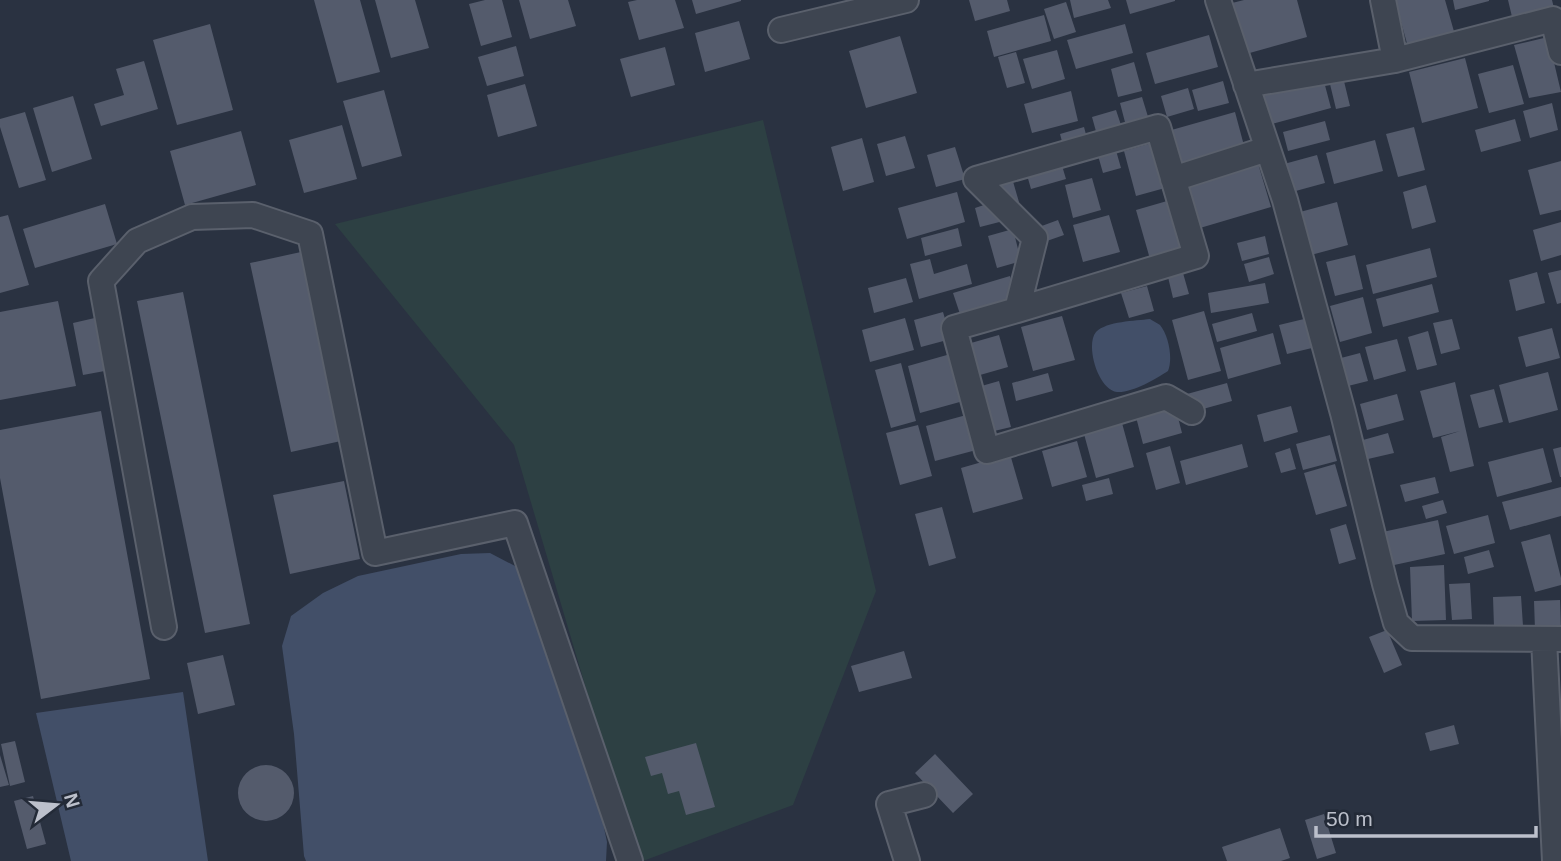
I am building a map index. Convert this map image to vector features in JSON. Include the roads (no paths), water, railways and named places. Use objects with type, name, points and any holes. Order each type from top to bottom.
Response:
[{"type":"street","points":[[782,30],[906,0]]},
{"type":"street","points":[[1218,0],[1284,200],[1343,413],[1396,623],[1412,638],[1553,639],[1555,861]]},
{"type":"street","points":[[1382,0],[1395,60]]},
{"type":"street","points":[[1246,85],[1395,60],[1552,19],[1561,52]]},
{"type":"street","points":[[1017,310],[1035,238],[976,179],[1158,127],[1196,256],[1017,310],[954,328],[987,451],[1166,397],[1192,412]]},
{"type":"street","points":[[1173,179],[1267,149]]},
{"type":"street","points":[[164,627],[101,281],[136,241],[192,217],[253,215],[310,234],[374,553],[515,523],[630,861]]},
{"type":"street","points":[[907,861],[889,804],[924,795]]},
{"type":"water","points":[[1150,319],[1160,325],[1166,335],[1170,354],[1168,371],[1137,388],[1123,392],[1110,389],[1104,384],[1095,366],[1092,347],[1096,332],[1114,324]]},
{"type":"water","points":[[490,553],[515,566],[545,606],[596,790],[607,842],[606,861],[306,861],[294,734],[282,646],[291,616],[323,593],[358,576],[461,554]]},
{"type":"water","points":[[183,692],[208,861],[71,861],[36,713]]}]
